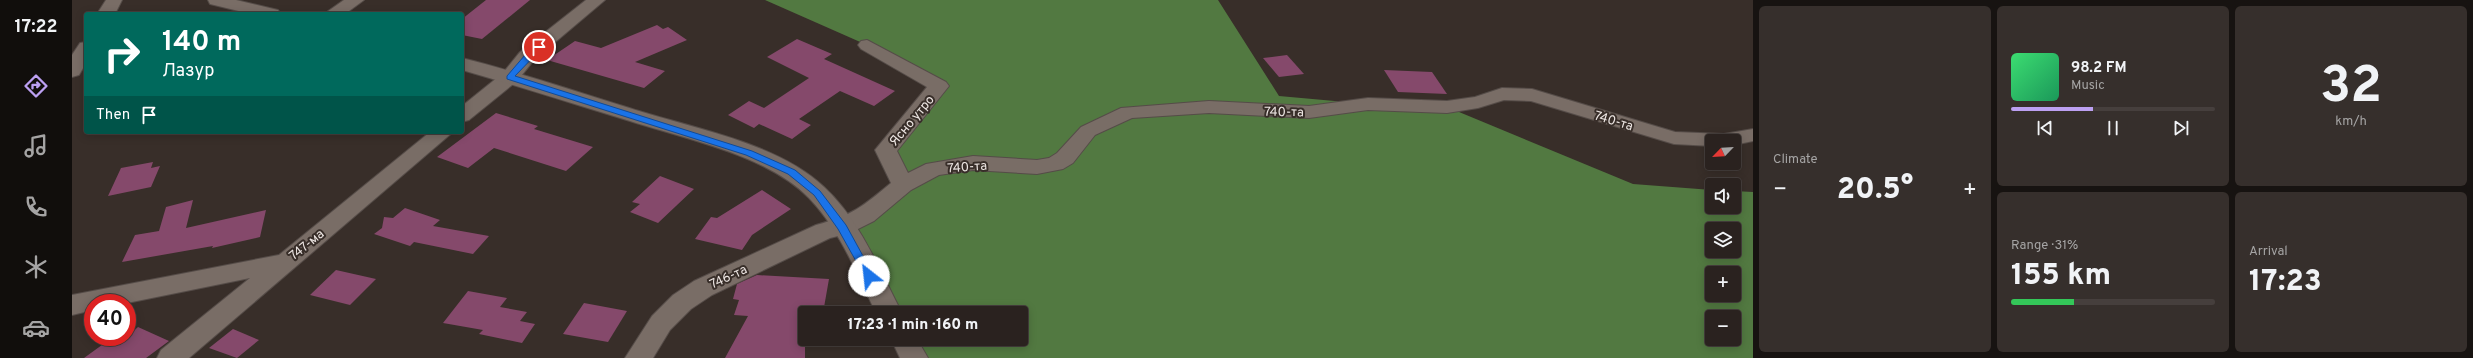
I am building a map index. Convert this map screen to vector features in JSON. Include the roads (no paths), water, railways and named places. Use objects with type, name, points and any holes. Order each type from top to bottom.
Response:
[{"type":"street","points":[[107,12],[114,0]]},
{"type":"street","points":[[216,0],[264,12]]},
{"type":"street","points":[[335,12],[356,0]]},
{"type":"street","points":[[464,114],[510,77],[527,56],[597,0]]},
{"type":"street","name":"Ясно утро","points":[[867,45],[939,86],[886,150],[902,185]]},
{"type":"street","points":[[72,71],[84,51]]},
{"type":"street","points":[[464,65],[510,77],[749,153],[792,172],[817,193],[842,228],[886,306]]},
{"type":"street","name":"740-та","points":[[842,228],[866,216],[902,185],[934,169],[950,165],[973,163],[1037,167],[1055,164],[1065,158],[1088,131],[1128,112],[1209,107],[1310,112],[1368,104],[1447,107],[1478,102],[1502,94],[1532,96],[1674,138],[1724,140],[1753,135]]},
{"type":"street","name":"747-ма","points":[[171,358],[284,262],[441,134]]},
{"type":"street","name":"746-та","points":[[639,358],[661,323],[682,302],[703,288],[824,231],[842,228]]},
{"type":"street","points":[[72,305],[284,262]]},
{"type":"street","points":[[908,346],[914,358]]}]
